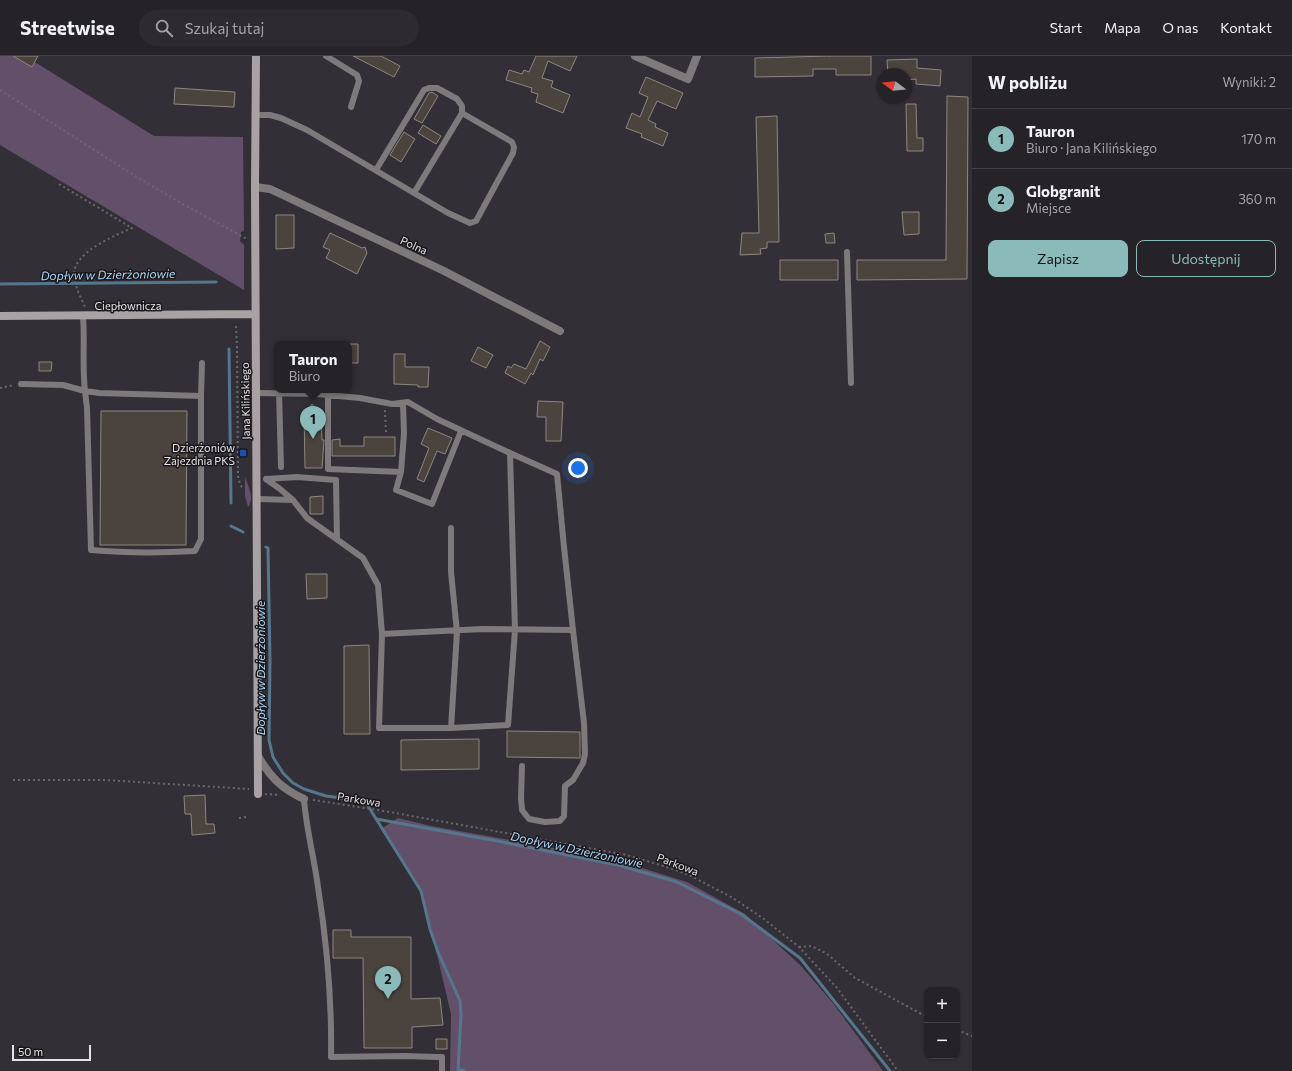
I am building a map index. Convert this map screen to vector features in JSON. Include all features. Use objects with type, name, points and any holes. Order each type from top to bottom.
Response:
[{"type":"street","name":"Jana Kilińskiego","points":[[256,56],[255,314],[257,393],[258,791]]},
{"type":"street","points":[[635,56],[688,79],[697,56]]},
{"type":"street","name":"Polna","points":[[255,187],[270,189],[442,270],[560,331]]},
{"type":"street","name":"Ciepłownicza","points":[[0,316],[255,314]]},
{"type":"street","points":[[258,756],[274,779],[290,792],[304,799]]},
{"type":"lane","points":[[326,56],[358,75],[359,81],[351,107]]},
{"type":"lane","points":[[376,170],[424,90],[436,88],[457,99],[462,106],[462,112],[414,193]]},
{"type":"lane","points":[[255,115],[270,115],[281,118],[306,130],[448,213],[470,223],[476,221],[513,153],[514,147],[512,142],[462,112]]},
{"type":"lane","points":[[847,252],[851,383]]},
{"type":"lane","points":[[86,316],[84,328],[83,371],[87,408],[91,550],[168,552],[195,551],[201,539],[202,363]]},
{"type":"lane","points":[[21,384],[63,385],[99,393],[201,396]]},
{"type":"lane","points":[[257,393],[274,391]]},
{"type":"lane","points":[[279,393],[281,467]]},
{"type":"lane","points":[[304,393],[360,398],[392,404],[403,404],[408,402],[437,419],[557,474],[584,723],[585,754],[583,763],[573,780],[566,786],[564,816],[560,821],[544,822],[529,819],[522,810],[522,766]]},
{"type":"lane","points":[[328,395],[328,469],[400,472]]},
{"type":"lane","points":[[403,404],[404,433],[400,472],[396,490],[432,504],[462,431]]},
{"type":"lane","points":[[266,479],[292,500],[307,518],[363,558],[378,585],[382,634],[379,728],[451,728],[508,725],[515,630],[510,453]]},
{"type":"lane","points":[[257,478],[266,479],[297,477],[336,480],[337,539]]},
{"type":"lane","points":[[257,499],[292,500]]},
{"type":"lane","points":[[451,528],[451,572],[457,632],[451,728]]},
{"type":"lane","points":[[382,634],[482,630],[574,630]]},
{"type":"lane","points":[[304,799],[305,813],[316,868],[330,981],[332,1021],[331,1057],[442,1057],[442,1071]]},
{"type":"path","points":[[0,90],[181,203],[255,243]]},
{"type":"path","points":[[59,184],[132,228],[92,249],[78,262],[74,272],[75,283],[86,316]]},
{"type":"path","points":[[236,326],[238,476],[243,489]]},
{"type":"path","points":[[0,388],[21,384]]},
{"type":"path","points":[[381,410],[385,411],[386,432]]},
{"type":"path","points":[[12,780],[105,780],[258,791],[282,796]]},
{"type":"path","name":"Parkowa","points":[[304,799],[446,822],[627,855],[689,875],[733,898],[764,919],[799,947],[837,988],[898,1071]]},
{"type":"path","points":[[239,818],[246,817]]},
{"type":"path","points":[[799,947],[811,946],[826,953],[855,978],[924,1015]]},
{"type":"path","points":[[960,1031],[972,1036]]},
{"type":"shaded area","points":[[0,56],[25,56],[154,136],[243,137],[244,231],[241,232],[240,241],[244,245],[244,290],[0,145]]},
{"type":"shaded area","points":[[245,477],[251,496],[248,507],[245,496]]},
{"type":"shaded area","points":[[398,818],[431,826],[571,851],[626,863],[687,882],[745,914],[801,966],[833,1003],[883,1071],[450,1071],[451,1014],[422,891],[381,829]]},
{"type":"building","points":[[13,56],[38,56],[32,67]]},
{"type":"building","points":[[353,56],[381,56],[400,66],[394,77]]},
{"type":"building","points":[[536,56],[577,56],[570,71],[548,61],[542,78],[553,81],[551,87],[570,95],[563,113],[536,102],[538,94],[531,92],[532,88],[506,80],[509,70],[522,74],[524,70],[529,72]]},
{"type":"building","points":[[871,56],[871,75],[836,75],[836,69],[813,69],[813,76],[755,77],[755,58]]},
{"type":"building","points":[[917,59],[917,68],[941,70],[940,86],[916,84],[916,79],[912,79],[912,68],[888,68],[887,60]]},
{"type":"building","points":[[646,77],[683,93],[676,109],[657,101],[648,120],[656,124],[655,127],[668,133],[663,146],[641,137],[642,134],[626,128],[632,113],[640,117],[648,97],[639,93]]},
{"type":"building","points":[[175,88],[235,92],[234,107],[174,104]]},
{"type":"building","points":[[432,92],[438,96],[422,123],[414,119],[429,93]]},
{"type":"building","points":[[947,96],[968,97],[967,279],[857,280],[857,260],[946,260]]},
{"type":"building","points":[[906,104],[916,104],[917,138],[923,138],[923,151],[907,151]]},
{"type":"building","points":[[777,116],[779,242],[767,242],[767,248],[760,249],[761,254],[740,255],[742,233],[759,233],[756,117]]},
{"type":"building","points":[[423,125],[441,136],[436,144],[418,133]]},
{"type":"building","points":[[404,132],[415,139],[401,162],[390,155]]},
{"type":"building","points":[[902,212],[919,212],[919,234],[904,235]]},
{"type":"building","points":[[276,215],[294,215],[294,248],[276,249]]},
{"type":"building","points":[[330,233],[362,248],[365,247],[367,253],[357,274],[326,258],[330,250],[323,247]]},
{"type":"building","points":[[834,233],[835,243],[826,243],[825,234]]},
{"type":"building","points":[[780,260],[838,260],[838,280],[780,280]]},
{"type":"building","points":[[540,341],[550,347],[543,361],[540,359],[533,375],[531,373],[525,384],[505,373],[508,366],[511,368],[514,364],[526,369]]},
{"type":"building","points":[[352,344],[358,344],[358,363],[352,363]]},
{"type":"building","points":[[478,347],[493,355],[486,368],[471,361]]},
{"type":"building","points":[[394,354],[405,354],[405,367],[429,367],[428,387],[394,384]]},
{"type":"building","points":[[39,362],[52,362],[51,371],[39,371]]},
{"type":"building","points":[[538,401],[563,402],[561,441],[546,441],[546,417],[537,417]]},
{"type":"building","points":[[312,404],[318,411],[321,411],[322,440],[324,440],[322,468],[305,468],[304,411],[307,411]]},
{"type":"building","points":[[101,411],[187,411],[186,545],[100,545]]},
{"type":"building","points":[[428,428],[452,438],[445,454],[437,451],[424,482],[417,479],[429,448],[421,444]]},
{"type":"building","points":[[364,437],[395,437],[395,456],[332,456],[332,440],[340,439],[340,446],[364,446]]},
{"type":"building","points":[[323,496],[323,514],[310,514],[310,497]]},
{"type":"building","points":[[306,574],[327,574],[327,598],[307,599]]},
{"type":"building","points":[[369,645],[370,734],[344,734],[344,646]]},
{"type":"building","points":[[507,731],[580,732],[580,758],[507,757]]},
{"type":"building","points":[[479,739],[479,769],[401,770],[401,740]]},
{"type":"building","points":[[205,795],[206,824],[214,824],[215,833],[192,835],[191,814],[185,814],[184,796]]},
{"type":"building","points":[[333,930],[351,930],[351,937],[411,937],[411,999],[440,998],[443,1025],[412,1027],[412,1048],[364,1048],[363,958],[333,958]]},
{"type":"building","points":[[436,1039],[447,1039],[447,1049],[436,1049]]},
{"type":"waterway","name":"Dopływ w Dzierżoniowie","points":[[0,284],[216,282]]},
{"type":"waterway","name":"Dopływ w Dzierżoniowie","points":[[229,349],[231,503]]},
{"type":"waterway","name":"Dopływ w Dzierżoniowie","points":[[231,526],[243,532]]},
{"type":"waterway","name":"Dopływ w Dzierżoniowie","points":[[266,547],[268,548],[270,660],[269,740],[273,757],[283,773],[293,783],[304,789],[326,796],[365,801],[421,891],[430,929],[438,952],[460,1001],[461,1015],[458,1071]]},
{"type":"waterway","name":"Dopływ w Dzierżoniowie","points":[[376,819],[618,865],[677,882],[741,914],[800,958],[890,1071]]},
{"type":"waterway","name":"Dopływ w Dzierżoniowie","points":[[458,1069],[465,1071]]},
{"type":"place","name":"Tauron","points":[[313,439]]},
{"type":"place","name":"Dzierżoniów Zajezdnia PKS","points":[[243,453]]},
{"type":"place","name":"Globgranit","points":[[388,999]]}]
